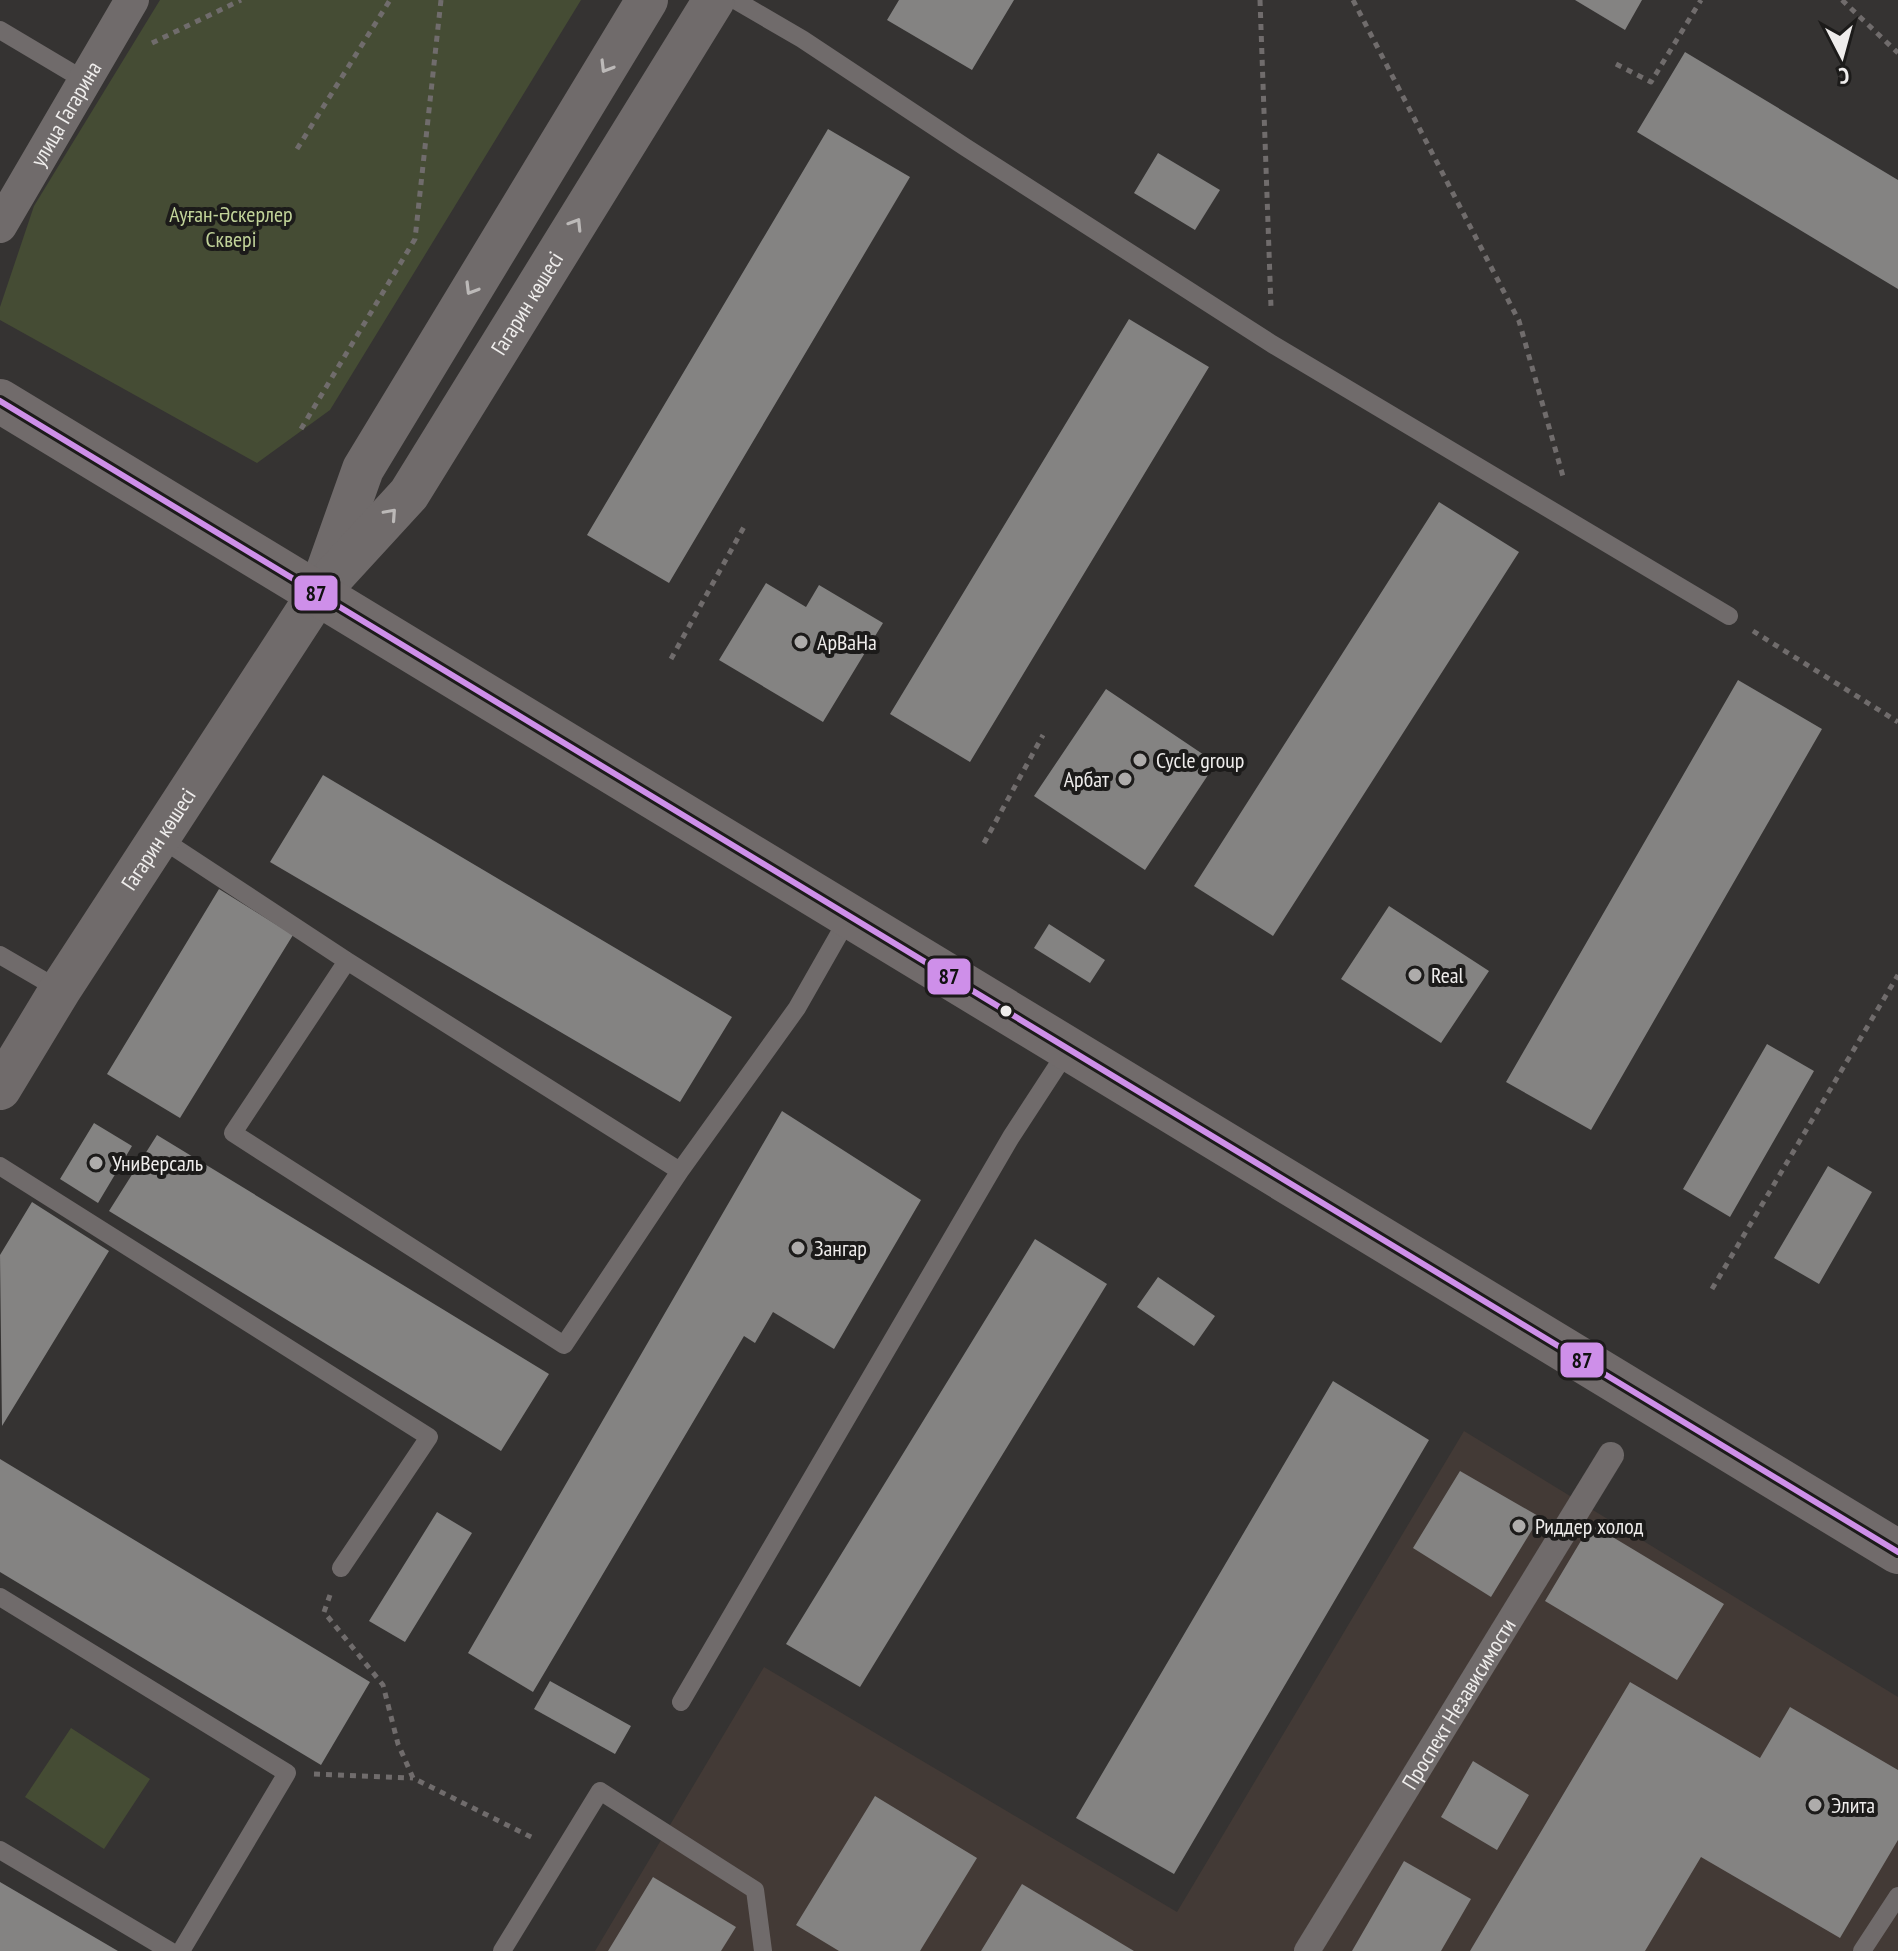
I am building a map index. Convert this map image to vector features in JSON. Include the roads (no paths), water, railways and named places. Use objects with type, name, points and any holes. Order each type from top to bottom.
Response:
[{"type":"main road","points":[[0,401],[1898,1552]]},
{"type":"street","name":"улица Гагарина","points":[[0,226],[132,0]]},
{"type":"street","name":"Гагарин көшесі","points":[[319,592],[363,469],[647,0]]},
{"type":"street","name":"Гагарин көшесі","points":[[0,1089],[60,990],[319,592],[409,494],[714,0]]},
{"type":"street","name":"Проспект Независимости","points":[[1307,1951],[1611,1455]]},
{"type":"lane","points":[[735,0],[802,39],[1272,344],[1729,616]]},
{"type":"lane","points":[[0,30],[44,59],[84,80]]},
{"type":"lane","points":[[160,838],[212,875],[680,1171]]},
{"type":"lane","points":[[347,961],[233,1133],[564,1345],[680,1171],[797,1008],[850,915]]},
{"type":"lane","points":[[0,955],[60,990]]},
{"type":"lane","points":[[681,1702],[1011,1137],[1069,1048]]},
{"type":"lane","points":[[0,1166],[429,1437],[341,1568]]},
{"type":"lane","points":[[0,1597],[287,1773],[181,1951]]},
{"type":"lane","points":[[502,1951],[600,1791],[755,1890],[763,1951]]},
{"type":"lane","points":[[0,1850],[170,1951]]},
{"type":"lane","points":[[1862,1951],[1898,1896]]},
{"type":"place","name":"АрВаНа","points":[[801,642]]},
{"type":"place","name":"Cycle group","points":[[1140,760]]},
{"type":"place","name":"Арбат","points":[[1125,779]]},
{"type":"place","name":"Real","points":[[1415,975]]},
{"type":"place","name":"УниВерсаль","points":[[96,1163]]},
{"type":"place","name":"Зангар","points":[[798,1248]]},
{"type":"place","name":"Риддер холод","points":[[1519,1526]]},
{"type":"place","name":"Элита","points":[[1815,1805]]},
{"type":"park label","name":"Ауған-Әскерлер Сквері","points":[[231,226]]}]
